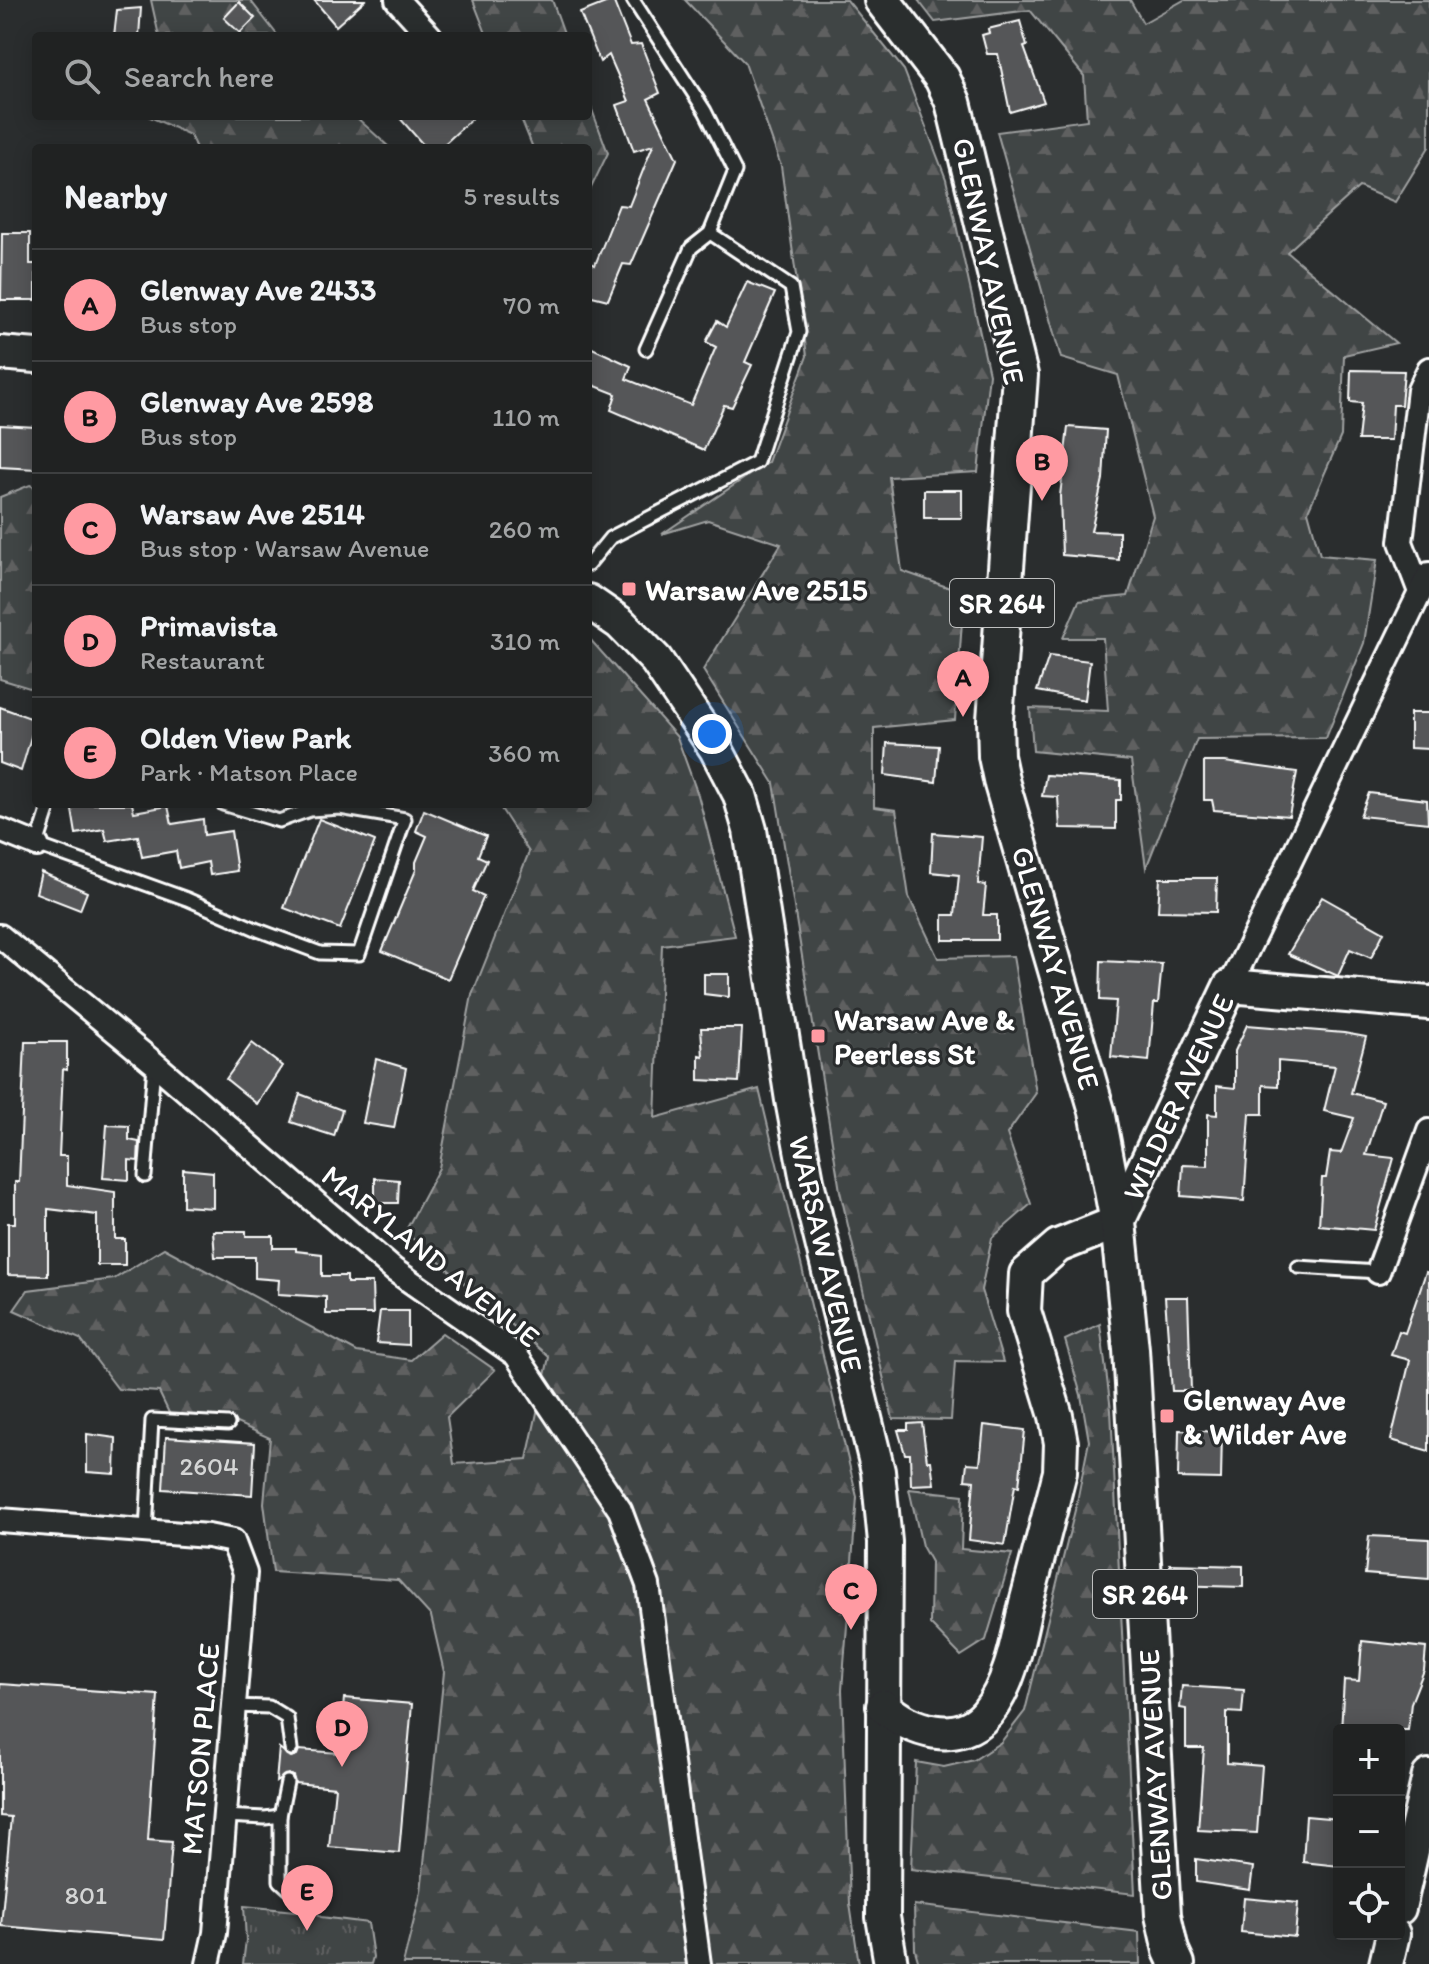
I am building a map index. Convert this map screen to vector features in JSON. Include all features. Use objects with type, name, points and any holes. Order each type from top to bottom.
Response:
[{"type":"main road","name":"GLENWAY AVENUE","points":[[882,0],[942,78],[953,102],[1020,375],[995,720],[996,756],[1097,1111],[1118,1222],[1131,1349],[1163,1915],[1177,1964]]},
{"type":"main road","points":[[0,353],[32,356]]},
{"type":"main road","name":"WARSAW AVENUE","points":[[592,604],[620,623],[656,660],[716,749],[740,795],[750,830],[808,1186],[878,1471],[885,1542],[883,1917],[891,1964]]},
{"type":"main road","name":"WILDER AVENUE","points":[[883,1706],[897,1719],[936,1733],[971,1726],[986,1714],[999,1694],[1014,1650],[1060,1472],[1061,1443],[1056,1416],[1024,1311],[1026,1274],[1058,1246],[1118,1222],[1230,986]]},
{"type":"main road","points":[[1230,986],[1429,1003]]},
{"type":"main road","points":[[1405,1882],[1429,1776]]},
{"type":"main road","points":[[1386,1964],[1392,1940]]},
{"type":"street","points":[[397,0],[426,32]]},
{"type":"street","points":[[1424,583],[1401,542],[1419,390],[1429,369]]},
{"type":"street","name":"WILDER AVENUE","points":[[1230,986],[1424,583]]},
{"type":"street","points":[[0,830],[37,845]]},
{"type":"street","name":"MARYLAND AVENUE","points":[[0,936],[154,1063],[394,1270],[516,1355],[620,1510],[648,1585],[699,1964]]},
{"type":"street","points":[[1378,1272],[1429,1131]]},
{"type":"street","points":[[0,1520],[146,1531]]},
{"type":"street","name":"MATSON PLACE","points":[[146,1531],[233,1541],[245,1573],[215,1933],[208,1964]]},
{"type":"lane","points":[[633,0],[705,111],[735,171],[710,233],[691,248],[646,349]]},
{"type":"lane","points":[[592,560],[610,538],[757,462],[799,332],[791,287],[710,233]]},
{"type":"lane","points":[[49,808],[37,845],[187,899],[320,953],[359,954],[405,819],[340,808],[310,810],[279,821],[236,808]]},
{"type":"lane","points":[[145,1176],[154,1063]]},
{"type":"lane","points":[[1298,1267],[1378,1272]]},
{"type":"lane","points":[[146,1531],[152,1420],[228,1424]]},
{"type":"lane","points":[[233,1706],[269,1707],[287,1718],[291,1749]]},
{"type":"lane","points":[[287,1782],[280,1816],[278,1870],[280,1881],[290,1890]]},
{"type":"lane","points":[[224,1816],[280,1816]]},
{"type":"green space","points":[[151,0],[250,0],[275,32],[158,32]]},
{"type":"green space","points":[[473,0],[552,0],[564,32],[485,32]]},
{"type":"green space","points":[[685,0],[847,0],[904,70],[946,179],[989,374],[978,472],[889,477],[902,571],[964,593],[955,720],[874,728],[874,807],[896,810],[909,897],[938,958],[1013,956],[1036,1093],[1007,1134],[1031,1204],[992,1238],[981,1290],[1003,1362],[955,1361],[951,1420],[893,1419],[840,1191],[774,783],[703,670],[781,544],[708,520],[662,534],[768,462],[807,356],[781,166],[745,63]]},
{"type":"green space","points":[[918,0],[1130,0],[1143,23],[1184,0],[1429,0],[1429,147],[1395,202],[1359,187],[1287,252],[1396,343],[1344,355],[1341,436],[1308,511],[1320,555],[1377,560],[1364,643],[1326,738],[1197,739],[1146,868],[1131,761],[1033,751],[1030,708],[1108,711],[1103,638],[1063,638],[1079,601],[1128,596],[1153,516],[1118,375],[1061,358],[997,132],[1087,120],[1084,76],[1030,10],[935,22]]},
{"type":"green space","points":[[592,110],[608,153],[592,186],[592,144],[531,144],[522,120],[592,120]]},
{"type":"green space","points":[[157,120],[359,120],[386,144],[194,144],[190,135]]},
{"type":"green space","points":[[32,486],[32,689],[0,679],[0,497]]},
{"type":"green space","points":[[592,641],[677,737],[698,795],[735,936],[662,945],[655,1118],[759,1089],[857,1497],[842,1690],[850,1904],[859,1964],[403,1964],[421,1892],[444,1672],[431,1616],[398,1580],[273,1572],[264,1503],[270,1438],[232,1421],[170,1415],[159,1392],[118,1389],[80,1339],[14,1310],[28,1290],[114,1279],[164,1248],[357,1352],[411,1360],[442,1333],[495,1370],[447,1417],[454,1464],[527,1459],[549,1357],[405,1232],[439,1168],[472,995],[529,852],[501,808],[592,808]]},
{"type":"green space","points":[[1100,1324],[1111,1410],[1135,1894],[911,1869],[916,1762],[944,1767],[974,1760],[1001,1742],[1025,1711],[1089,1441],[1081,1395],[1065,1340]]},
{"type":"green space","points":[[909,1489],[963,1495],[961,1549],[1012,1554],[986,1640],[961,1656],[930,1624],[931,1562],[922,1546]]},
{"type":"green space","points":[[914,1905],[1139,1932],[1140,1964],[919,1964],[915,1950]]},
{"type":"green space","points":[[244,1906],[315,1913],[321,1917],[368,1923],[373,1957],[371,1964],[243,1964],[246,1940]]},
{"type":"building","points":[[314,0],[365,0],[336,26]]},
{"type":"building","points":[[613,0],[631,45],[641,44],[660,93],[648,99],[677,159],[631,265],[623,264],[608,300],[592,296],[592,263],[595,265],[619,205],[629,206],[653,145],[634,151],[617,105],[629,101],[609,55],[600,62],[592,42],[592,32],[588,32],[580,13]]},
{"type":"building","points":[[239,2],[255,18],[239,32],[224,18]]},
{"type":"building","points":[[141,8],[139,32],[114,32],[117,10]]},
{"type":"building","points":[[1020,21],[1027,46],[1024,47],[1044,102],[1010,112],[998,54],[987,54],[982,35],[989,33],[988,29]]},
{"type":"building","points":[[402,120],[471,120],[444,144],[422,144]]},
{"type":"building","points":[[2,233],[30,233],[32,300],[1,300]]},
{"type":"building","points":[[747,282],[775,293],[745,362],[752,365],[732,407],[724,405],[704,450],[611,410],[616,394],[592,385],[592,348],[631,366],[626,379],[691,405],[716,347],[706,342],[717,321],[726,327]]},
{"type":"building","points":[[1351,370],[1404,371],[1401,405],[1393,405],[1391,440],[1358,440],[1362,403],[1350,402]]},
{"type":"building","points":[[0,425],[32,427],[32,469],[0,467]]},
{"type":"building","points":[[1068,427],[1106,430],[1103,479],[1091,531],[1119,532],[1119,560],[1062,555],[1060,496]]},
{"type":"building","points":[[924,490],[962,490],[962,518],[924,518]]},
{"type":"building","points":[[1049,656],[1090,661],[1085,700],[1037,691]]},
{"type":"building","points":[[0,707],[32,719],[32,734],[21,771],[0,763]]},
{"type":"building","points":[[1410,713],[1429,713],[1429,749],[1410,748]]},
{"type":"building","points":[[887,743],[939,746],[936,782],[885,775]]},
{"type":"building","points":[[1204,762],[1297,772],[1289,816],[1214,810],[1212,800],[1204,800]]},
{"type":"building","points":[[1046,775],[1121,780],[1121,800],[1116,800],[1116,829],[1060,828],[1058,797],[1042,796]]},
{"type":"building","points":[[1369,793],[1427,800],[1428,823],[1360,816]]},
{"type":"building","points":[[72,808],[133,808],[134,812],[168,808],[172,824],[203,819],[204,835],[231,831],[237,871],[210,875],[208,862],[179,868],[176,851],[142,857],[138,836],[107,841],[104,829],[76,834]]},
{"type":"building","points":[[424,810],[486,836],[478,856],[487,860],[473,891],[484,896],[448,979],[382,951],[427,836],[416,831]]},
{"type":"building","points":[[319,819],[375,841],[340,929],[284,908]]},
{"type":"building","points":[[933,833],[982,837],[978,884],[986,885],[983,915],[997,915],[997,940],[943,940],[943,915],[955,915],[959,875],[931,872]]},
{"type":"building","points":[[41,872],[87,892],[80,910],[36,893]]},
{"type":"building","points":[[1160,878],[1217,878],[1216,912],[1158,911]]},
{"type":"building","points":[[1322,897],[1384,932],[1371,958],[1350,949],[1338,976],[1288,954]]},
{"type":"building","points":[[1101,961],[1162,964],[1158,1003],[1154,1003],[1149,1061],[1111,1057],[1116,1001],[1100,1000]]},
{"type":"building","points":[[704,974],[729,974],[729,997],[704,994]]},
{"type":"building","points":[[1247,1025],[1366,1037],[1351,1093],[1383,1101],[1366,1155],[1394,1158],[1374,1230],[1319,1225],[1322,1178],[1326,1178],[1330,1152],[1341,1153],[1354,1118],[1324,1111],[1335,1066],[1278,1061],[1278,1086],[1263,1085],[1263,1114],[1250,1114],[1244,1201],[1181,1196],[1183,1165],[1208,1166],[1208,1114],[1217,1115],[1217,1086],[1235,1088],[1235,1051]]},
{"type":"building","points":[[701,1028],[742,1028],[739,1082],[699,1080],[699,1055],[703,1056]]},
{"type":"building","points":[[25,1042],[67,1042],[59,1156],[67,1156],[67,1185],[115,1192],[115,1239],[125,1239],[125,1265],[97,1265],[97,1215],[48,1209],[48,1276],[8,1275],[8,1223],[15,1223],[15,1182],[19,1182]]},
{"type":"building","points":[[252,1043],[282,1066],[257,1104],[226,1079]]},
{"type":"building","points":[[376,1059],[406,1068],[394,1128],[363,1123]]},
{"type":"building","points":[[300,1094],[342,1110],[334,1136],[291,1122]]},
{"type":"building","points":[[107,1125],[129,1126],[129,1140],[139,1142],[138,1161],[129,1160],[129,1180],[103,1178]]},
{"type":"building","points":[[183,1169],[213,1172],[213,1208],[183,1206]]},
{"type":"building","points":[[375,1178],[399,1180],[398,1203],[375,1203]]},
{"type":"building","points":[[213,1231],[246,1231],[246,1236],[273,1236],[273,1248],[296,1248],[296,1251],[322,1254],[322,1276],[347,1276],[347,1283],[372,1283],[373,1314],[326,1314],[326,1297],[278,1294],[279,1280],[255,1278],[255,1257],[215,1257]]},
{"type":"building","points":[[1426,1272],[1429,1273],[1429,1451],[1391,1440],[1410,1360],[1391,1355],[1399,1331],[1405,1333]]},
{"type":"building","points":[[1165,1297],[1188,1297],[1191,1391],[1172,1391]]},
{"type":"building","points":[[380,1311],[408,1311],[408,1345],[376,1343]]},
{"type":"building","points":[[922,1423],[927,1461],[931,1461],[934,1484],[911,1485],[910,1454],[905,1454],[898,1430],[908,1430],[908,1424]]},
{"type":"building","points":[[984,1425],[1025,1430],[1019,1486],[1015,1485],[1005,1545],[969,1540],[974,1481],[965,1480],[967,1463],[980,1464]]},
{"type":"building","points":[[1179,1430],[1222,1432],[1221,1479],[1178,1478]]},
{"type":"building","points":[[87,1434],[116,1438],[115,1474],[87,1472]]},
{"type":"building","points":[[166,1437],[255,1443],[252,1495],[163,1489]]},
{"type":"building","points":[[1369,1536],[1429,1539],[1429,1579],[1365,1574]]},
{"type":"building","points":[[1170,1564],[1243,1566],[1243,1587],[1170,1585]]},
{"type":"building","points":[[1362,1641],[1426,1648],[1424,1670],[1411,1703],[1408,1730],[1405,1730],[1405,1724],[1341,1724],[1344,1680],[1359,1681]]},
{"type":"building","points":[[0,1684],[158,1695],[148,1840],[172,1842],[164,1940],[1,1926],[11,1817],[0,1816]]},
{"type":"building","points":[[1182,1686],[1244,1690],[1242,1713],[1227,1712],[1227,1763],[1262,1766],[1257,1833],[1198,1830],[1204,1748],[1186,1748],[1186,1709],[1180,1708]]},
{"type":"building","points":[[344,1698],[412,1704],[399,1853],[329,1847],[335,1787],[295,1783],[293,1776],[288,1774],[276,1782],[279,1748],[291,1757],[297,1755],[299,1750],[339,1753]]},
{"type":"building","points":[[1306,1816],[1333,1818],[1333,1865],[1303,1862]]},
{"type":"building","points":[[1196,1859],[1253,1867],[1250,1890],[1196,1882]]},
{"type":"building","points":[[1244,1898],[1298,1903],[1295,1937],[1241,1932]]},
{"type":"place","name":"Glenway Ave 2598","points":[[1042,501]]},
{"type":"place","name":"Warsaw Ave 2515","points":[[629,589]]},
{"type":"place","name":"Glenway Ave 2433","points":[[963,717]]},
{"type":"place","name":"Warsaw Ave & Peerless St","points":[[818,1036]]},
{"type":"place","name":"Glenway Ave & Wilder Ave","points":[[1167,1416]]},
{"type":"place","name":"Warsaw Ave 2514","points":[[851,1630]]},
{"type":"place","name":"Primavista","points":[[342,1767]]},
{"type":"place","name":"Olden View Park","points":[[307,1931]]}]
